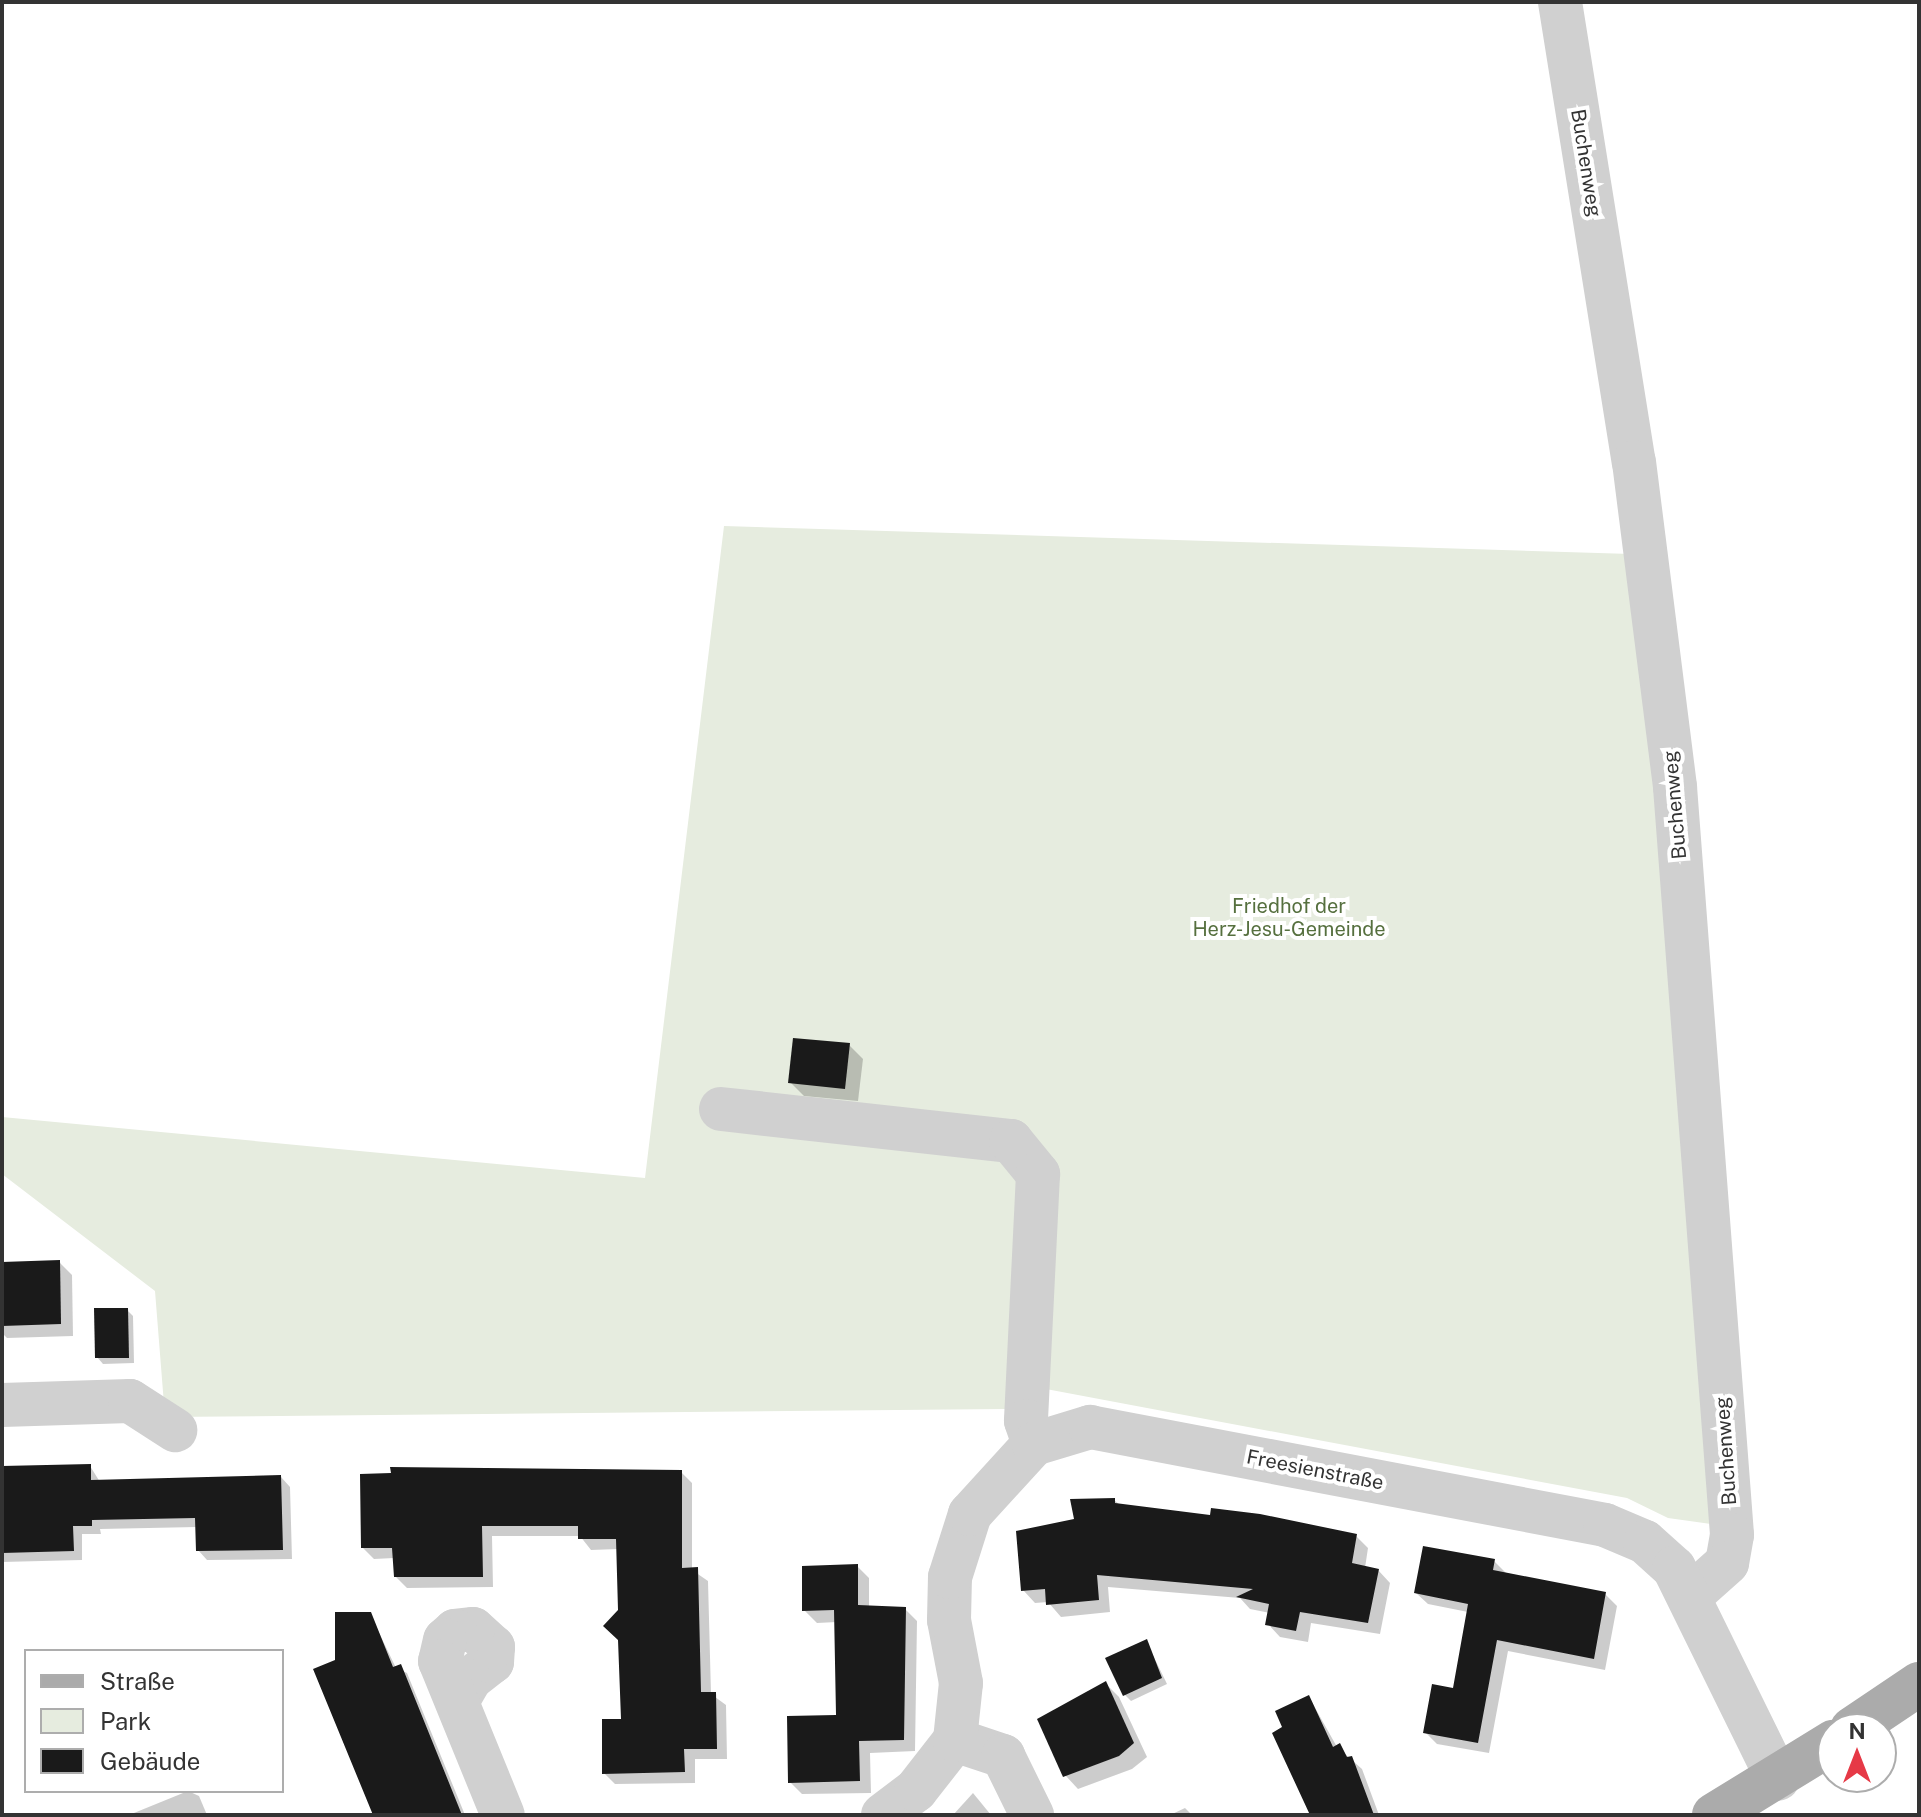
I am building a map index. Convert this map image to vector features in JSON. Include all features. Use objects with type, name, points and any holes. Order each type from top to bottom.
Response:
[{"type":"main road","points":[[1876,1713],[1919,1684]]},
{"type":"main road","points":[[1714,1815],[1817,1753]]},
{"type":"street","name":"Buchenweg","points":[[1560,2],[1634,462],[1677,803],[1732,1535],[1727,1563],[1690,1596]]},
{"type":"street","points":[[721,1109],[1011,1141],[1038,1174],[1026,1421],[1034,1444],[970,1514],[950,1577],[949,1620],[961,1683],[955,1740],[916,1790],[883,1815]]},
{"type":"street","points":[[2,1405],[130,1401],[175,1430]]},
{"type":"street","name":"Freesienstraße","points":[[1034,1444],[1090,1427],[1605,1525],[1645,1542],[1674,1568],[1690,1596],[1778,1779]]},
{"type":"street","points":[[458,1700],[503,1815]]},
{"type":"street","points":[[955,1740],[1003,1756],[1032,1815]]},
{"type":"green space","name":"Friedhof der Herz-Jesu-Gemeinde","points":[[724,526],[1631,554],[1657,790],[1711,1524],[1668,1518],[1627,1498],[1046,1389],[1005,1409],[165,1417],[155,1291],[2,1174],[2,1117],[645,1178]]},
{"type":"building","points":[[793,1038],[850,1043],[845,1089],[788,1083]]},
{"type":"building","points":[[60,1260],[61,1324],[2,1326],[2,1262]]},
{"type":"building","points":[[94,1308],[128,1308],[129,1358],[95,1358]]},
{"type":"building","points":[[91,1464],[91,1480],[281,1475],[283,1550],[196,1551],[195,1518],[92,1520],[92,1526],[73,1526],[74,1551],[2,1553],[2,1466]]},
{"type":"building","points":[[390,1467],[682,1470],[682,1568],[698,1567],[701,1692],[716,1692],[717,1749],[684,1749],[685,1772],[602,1774],[602,1719],[621,1719],[618,1640],[603,1626],[618,1610],[616,1539],[578,1539],[578,1526],[482,1526],[483,1577],[394,1577],[392,1548],[361,1548],[360,1474],[391,1473]]},
{"type":"building","points":[[1115,1498],[1115,1503],[1210,1515],[1211,1508],[1260,1514],[1357,1534],[1352,1563],[1379,1569],[1368,1623],[1300,1612],[1296,1631],[1265,1625],[1269,1604],[1236,1597],[1253,1589],[1097,1575],[1099,1600],[1046,1605],[1045,1589],[1021,1591],[1016,1531],[1074,1519],[1070,1499]]},
{"type":"building","points":[[1423,1546],[1495,1559],[1493,1570],[1606,1592],[1594,1659],[1497,1640],[1478,1743],[1423,1733],[1432,1684],[1453,1688],[1468,1604],[1414,1593]]},
{"type":"building","points":[[858,1564],[858,1605],[906,1607],[904,1740],[859,1741],[860,1781],[788,1783],[787,1716],[836,1715],[834,1610],[802,1611],[802,1566]]},
{"type":"building","points":[[335,1612],[371,1612],[393,1667],[401,1664],[462,1815],[373,1815],[313,1669],[335,1660]]},
{"type":"building","points":[[1147,1639],[1162,1678],[1123,1696],[1105,1658]]},
{"type":"building","points":[[1106,1681],[1134,1743],[1119,1756],[1063,1777],[1037,1719]]},
{"type":"building","points":[[1309,1695],[1333,1747],[1340,1743],[1347,1757],[1352,1756],[1374,1815],[1310,1815],[1272,1733],[1282,1727],[1275,1711]]}]
